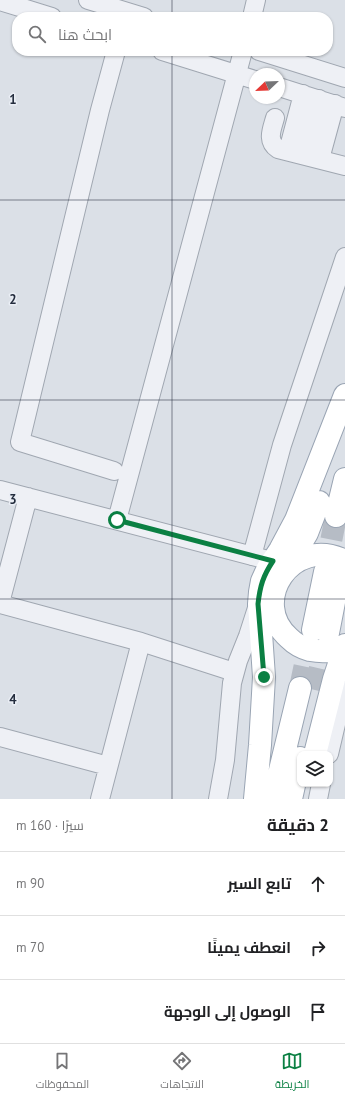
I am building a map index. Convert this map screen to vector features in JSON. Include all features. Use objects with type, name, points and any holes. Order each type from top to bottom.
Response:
[{"type":"main road","points":[[255,799],[270,728],[275,689],[276,659],[266,608],[273,598],[277,584],[280,550],[296,520],[345,395]]},
{"type":"main road","points":[[278,567],[307,533],[330,466],[345,406]]},
{"type":"main road","points":[[336,516],[345,479]]},
{"type":"main road","points":[[266,608],[285,635],[294,643],[305,649],[318,652],[330,651],[329,636],[338,557],[318,554],[308,556],[291,565],[278,567]]},
{"type":"main road","points":[[316,751],[338,664],[345,651]]},
{"type":"main road","points":[[273,799],[308,689],[301,751]]},
{"type":"main road","points":[[291,799],[297,772]]},
{"type":"main road","points":[[304,799],[307,787]]},
{"type":"street","points":[[88,0],[143,11]]},
{"type":"street","points":[[253,12],[256,0]]},
{"type":"street","points":[[0,1],[36,12]]},
{"type":"street","points":[[114,471],[20,442],[98,118],[115,56]]},
{"type":"street","points":[[178,56],[249,78]]},
{"type":"street","points":[[117,520],[242,56]]},
{"type":"street","points":[[274,56],[345,78]]},
{"type":"street","points":[[285,75],[290,61]]},
{"type":"street","points":[[285,88],[326,101]]},
{"type":"street","points":[[304,155],[326,101]]},
{"type":"street","points":[[304,155],[326,101]]},
{"type":"street","points":[[275,118],[270,136],[271,140],[278,149],[345,166]]},
{"type":"street","points":[[252,556],[284,438],[345,257]]},
{"type":"street","points":[[0,490],[252,556],[278,567]]},
{"type":"street","points":[[28,497],[0,603],[141,642],[234,672]]},
{"type":"street","points":[[218,799],[223,776],[234,672],[248,636],[266,608]]},
{"type":"street","points":[[100,799],[141,642]]},
{"type":"street","points":[[330,751],[345,690]]},
{"type":"street","points":[[0,737],[108,766]]},
{"type":"street","points":[[318,799],[320,787]]},
{"type":"tunnel","points":[[325,572],[336,516]]},
{"type":"tunnel","points":[[300,688],[312,631]]},
{"type":"tunnel","points":[[315,690],[328,633]]},
{"type":"route","points":[[117,520],[273,561],[262,581],[258,604],[264,677]]}]
